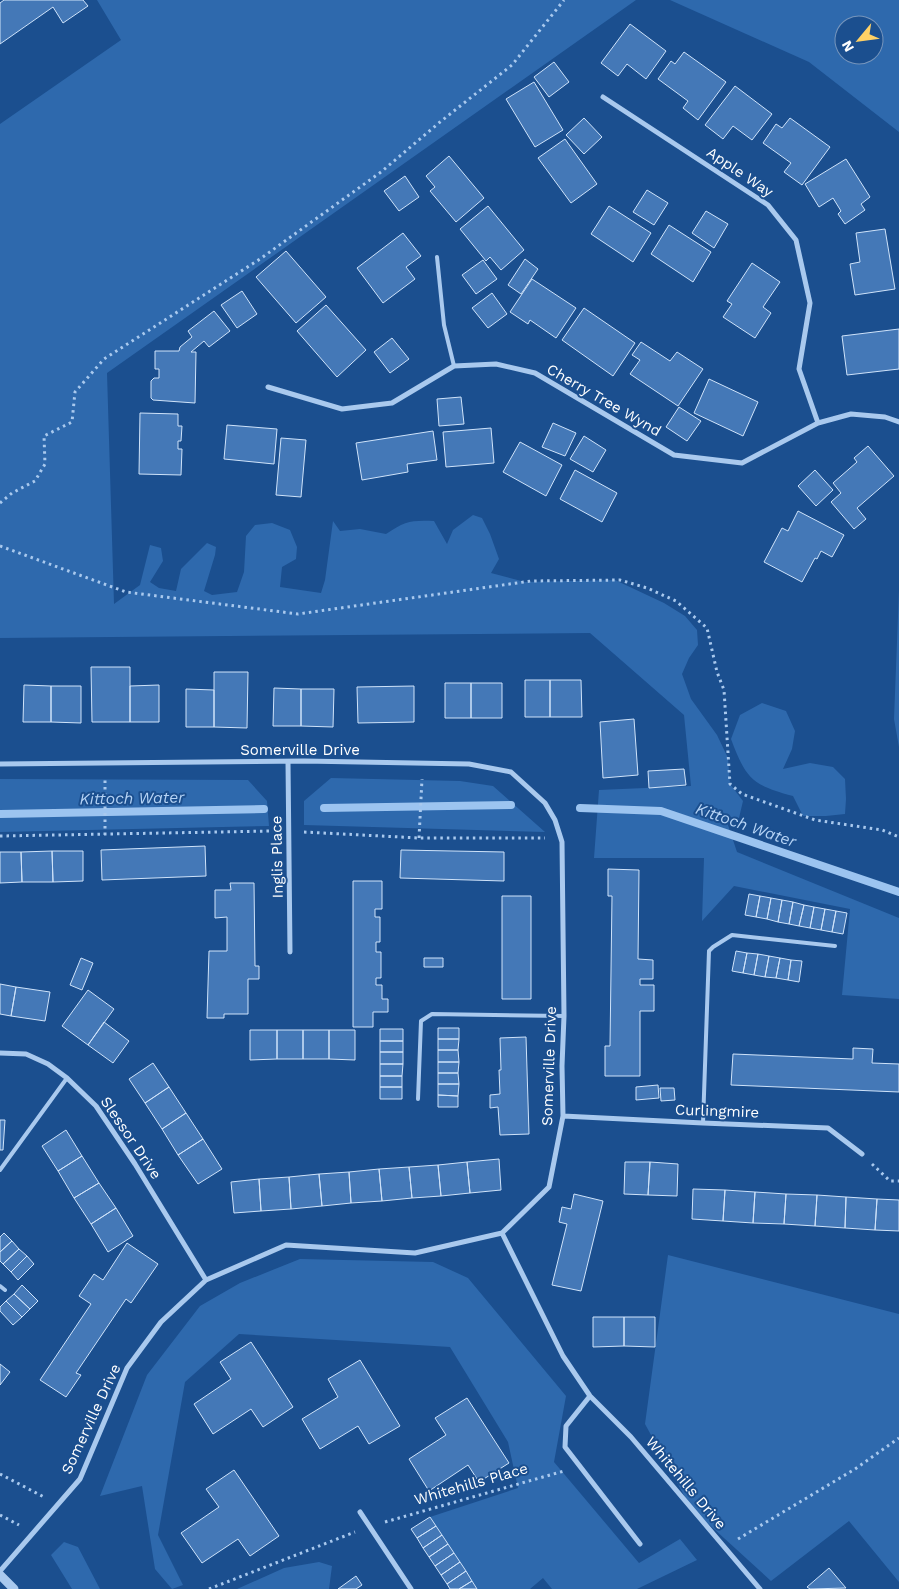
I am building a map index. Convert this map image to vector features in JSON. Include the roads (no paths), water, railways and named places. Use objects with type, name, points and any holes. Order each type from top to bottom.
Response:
[{"type":"street","name":"Apple Way","points":[[603,97],[768,205],[796,240],[810,303],[799,369],[818,423]]},
{"type":"street","name":"Cherry Tree Wynd","points":[[268,387],[342,409],[392,403],[454,366],[496,364],[535,373],[674,455],[742,463],[818,423],[850,414],[885,417],[899,422]]},
{"type":"street","name":"Inglis Place","points":[[288,762],[290,952]]},
{"type":"street","name":"Somerville Drive","points":[[0,764],[423,763],[469,764],[511,772],[545,803],[555,820],[562,842],[564,1016],[563,1116],[549,1187],[502,1233],[415,1253],[286,1244],[206,1280],[161,1322],[127,1368],[80,1479],[0,1571]]},
{"type":"street","name":"Slessor Drive","points":[[0,1053],[26,1054],[48,1064],[67,1078],[96,1106],[135,1164],[206,1280]]},
{"type":"street","name":"Curlingmire","points":[[563,1116],[828,1128],[862,1154]]},
{"type":"street","name":"Whitehills Drive","points":[[502,1233],[563,1356],[590,1396],[632,1437],[760,1589]]},
{"type":"street","points":[[590,1396],[566,1426],[565,1447],[640,1544]]},
{"type":"street","points":[[360,1512],[411,1589]]},
{"type":"street","points":[[0,1575],[14,1589]]},
{"type":"lane","points":[[437,257],[444,325],[454,366]]},
{"type":"lane","points":[[703,1123],[709,952],[713,947],[732,935],[835,946]]},
{"type":"lane","points":[[418,1100],[421,1021],[432,1014],[564,1016]]},
{"type":"lane","points":[[0,1170],[67,1078]]},
{"type":"lane","points":[[0,1286],[5,1290]]},
{"type":"waterway","name":"Kittoch Water","points":[[324,808],[511,805]]},
{"type":"waterway","name":"Kittoch Water","points":[[580,808],[661,811],[899,892]]},
{"type":"waterway","name":"Kittoch Water","points":[[0,814],[264,809]]}]
